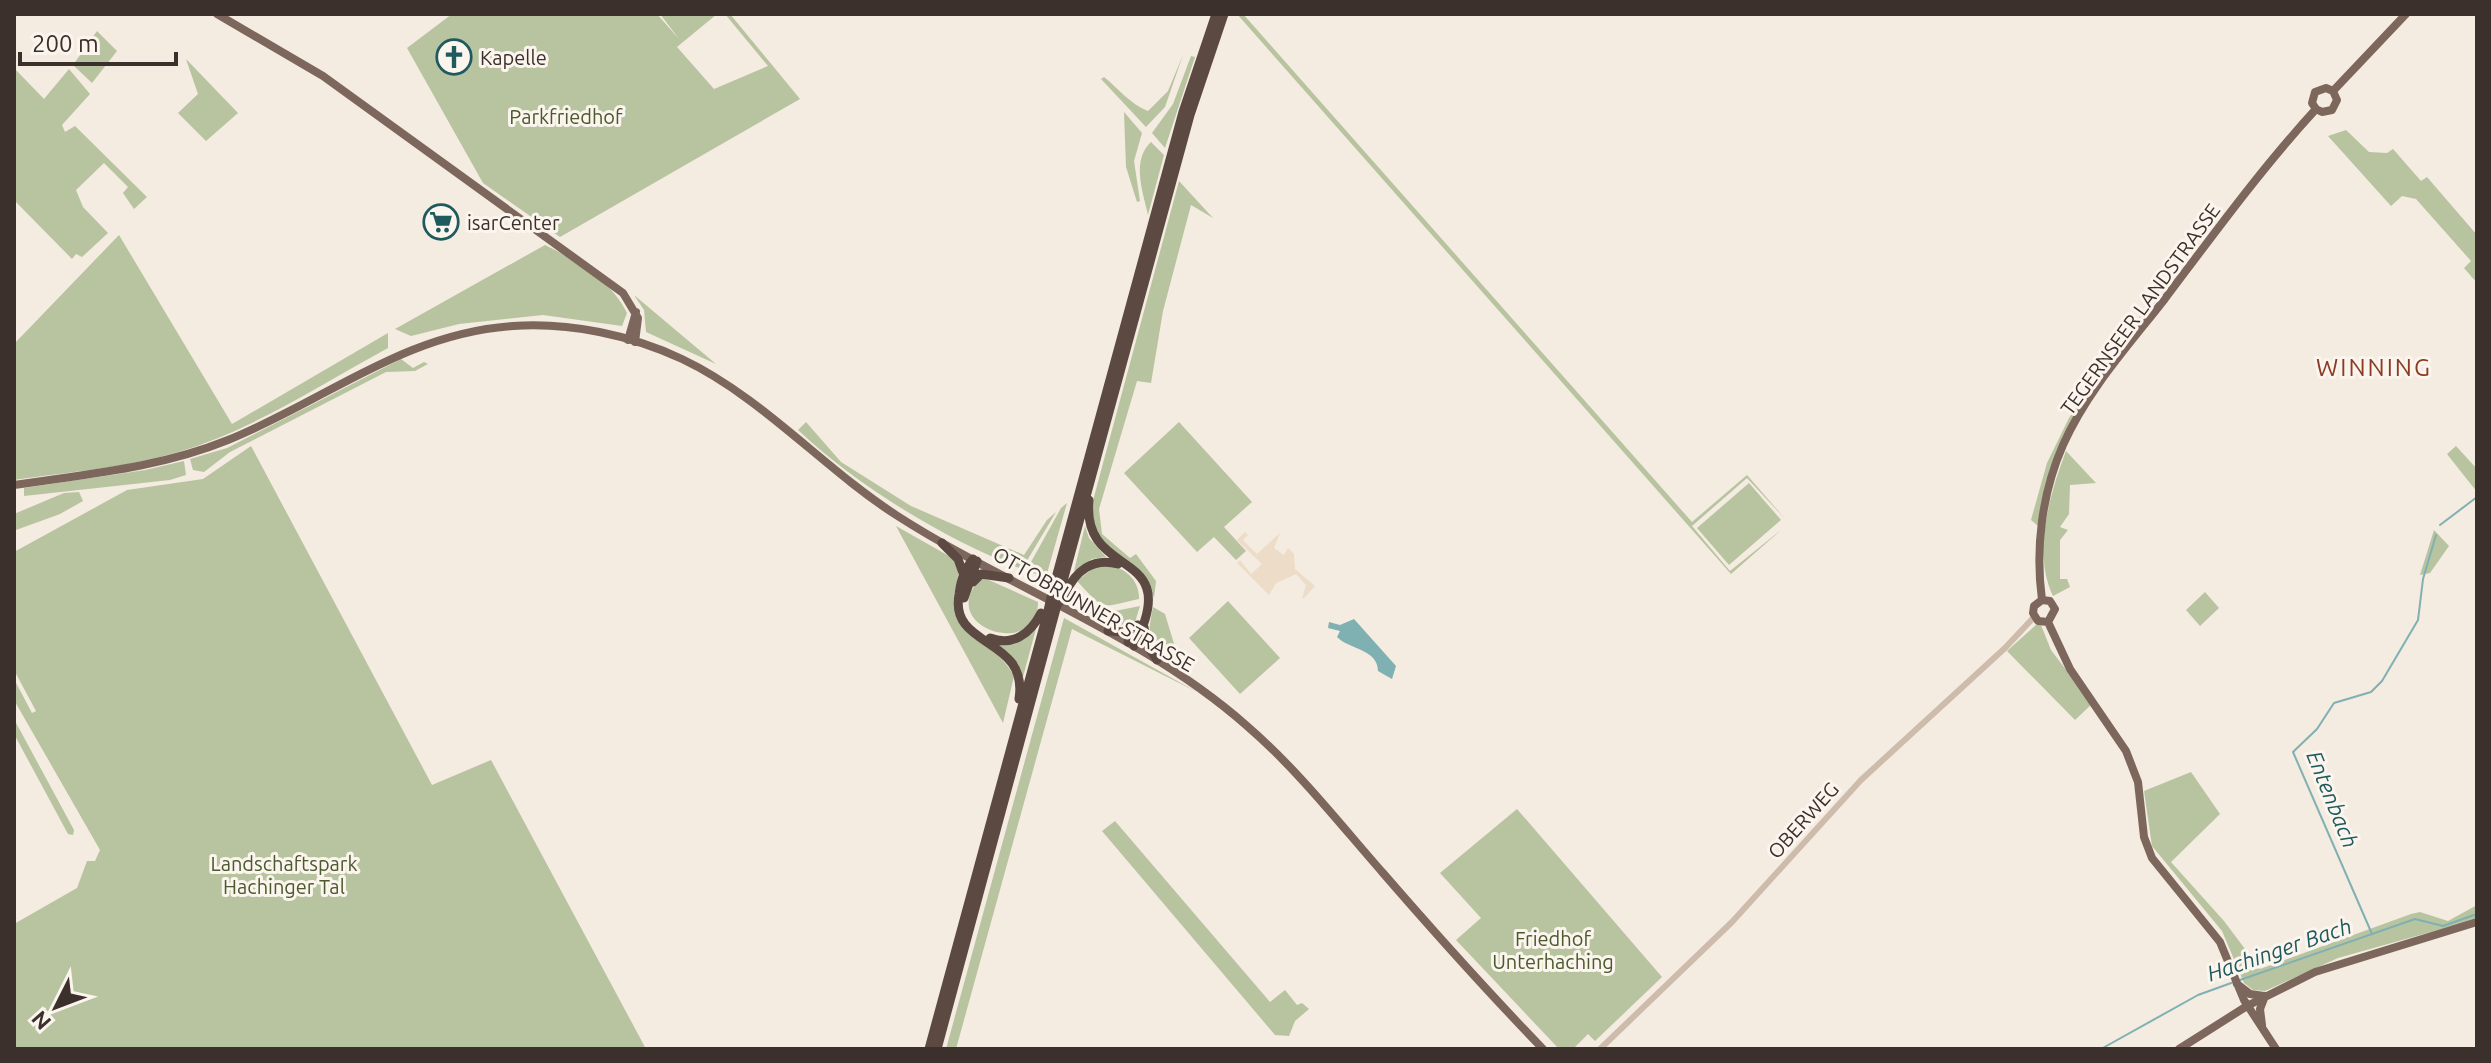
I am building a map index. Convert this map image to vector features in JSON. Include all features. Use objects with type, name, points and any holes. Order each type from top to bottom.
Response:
[{"type":"highway","points":[[975,560],[963,603],[967,618],[978,631],[1000,641],[1022,636],[1057,605],[1057,588],[1216,14]]},
{"type":"highway","points":[[1175,155],[1224,14]]},
{"type":"highway","points":[[929,1049],[1047,616],[1093,469],[1171,168]]},
{"type":"highway","points":[[1093,469],[1088,508],[1094,538],[1104,550],[1127,563],[1145,580],[1150,605],[1131,644]]},
{"type":"highway","points":[[942,543],[961,564],[963,573],[957,601],[965,625],[1010,658],[1020,678],[1009,753]]},
{"type":"highway","points":[[963,573],[975,560]]},
{"type":"highway","points":[[1057,588],[1091,564],[1110,562],[1124,566],[1137,578],[1146,596],[1141,625],[1146,643],[1157,660]]},
{"type":"highway","points":[[965,590],[981,574],[1009,578]]},
{"type":"highway","points":[[937,1049],[1047,616]]},
{"type":"highway","points":[[1108,631],[1123,632],[1141,625]]},
{"type":"main road","points":[[217,14],[291,55],[623,293],[636,311],[639,328],[656,349]]},
{"type":"main road","name":"TEGERNSEER LANDSTRASSE","points":[[2333,91],[2406,14]]},
{"type":"main road","name":"TEGERNSEER LANDSTRASSE","points":[[2326,88],[2333,91],[2337,100],[2332,110],[2322,112],[2316,109],[2312,103],[2315,92],[2326,88]]},
{"type":"main road","name":"TEGERNSEER LANDSTRASSE","points":[[2042,600],[2039,549],[2046,499],[2055,467],[2076,420],[2253,183],[2316,109]]},
{"type":"main road","points":[[632,341],[636,311]]},
{"type":"main road","name":"OTTOBRUNNER STRASSE","points":[[14,485],[145,466],[199,451],[243,434],[353,375],[415,346],[478,330],[547,325],[632,341],[656,349],[727,385],[848,483],[942,543],[1131,644],[1246,725],[1297,773],[1462,963],[1543,1049]]},
{"type":"main road","points":[[632,341],[639,328]]},
{"type":"main road","name":"TEGERNSEER LANDSTRASSE","points":[[2034,617],[2034,606],[2042,600],[2050,601],[2055,609],[2048,622],[2070,669],[2126,751],[2138,782],[2144,837],[2151,857],[2214,933],[2247,1006],[2276,1049]]},
{"type":"main road","points":[[2034,617],[2048,622]]},
{"type":"main road","points":[[2179,1049],[2247,1006],[2341,963],[2477,922]]},
{"type":"main road","points":[[2235,979],[2250,994],[2266,996]]},
{"type":"main road","points":[[2263,1031],[2260,1009],[2266,996]]},
{"type":"main road","points":[[2234,1013],[2253,1020],[2263,1031]]},
{"type":"street","name":"OBERWEG","points":[[1600,1049],[1732,922],[1866,774],[2034,617]]},
{"type":"green space","name":"Parkfriedhof","points":[[452,14],[657,14],[679,39],[660,14],[717,14],[677,47],[714,89],[768,66],[725,14],[730,14],[800,99],[560,237],[483,183],[407,48]]},
{"type":"green space","points":[[1237,14],[1243,14],[1692,522],[1747,475],[1787,521],[1747,478],[1692,526],[1730,571],[1781,530],[1731,574]]},
{"type":"green space","points":[[97,31],[117,51],[92,83],[73,65]]},
{"type":"green space","points":[[1183,55],[1165,107],[1146,127],[1101,79],[1104,77],[1148,111],[1168,91]]},
{"type":"green space","points":[[1191,56],[1195,57],[1165,148],[1152,133],[1173,104]]},
{"type":"green space","points":[[186,59],[238,113],[206,141],[178,113],[198,94]]},
{"type":"green space","points":[[14,68],[44,99],[69,69],[90,94],[62,125],[65,132],[75,126],[147,197],[134,209],[123,193],[128,187],[104,163],[76,190],[83,207],[108,233],[82,257],[76,254],[72,259],[14,200]]},
{"type":"green space","points":[[1124,112],[1142,133],[1134,161],[1140,201],[1137,202],[1126,167]]},
{"type":"green space","points":[[2346,130],[2369,152],[2387,153],[2393,149],[2421,181],[2427,177],[2477,235],[2477,283],[2464,268],[2471,261],[2416,199],[2402,196],[2391,206],[2328,136]]},
{"type":"green space","points":[[1151,142],[1164,155],[1148,215],[1140,167],[1141,158]]},
{"type":"green space","points":[[1179,181],[1213,218],[1191,205],[1163,311],[1151,383],[1137,381],[1099,509],[1102,534],[1130,558],[1136,554],[1156,581],[1154,598],[1149,586],[1099,544],[1091,508]]},
{"type":"green space","points":[[119,235],[232,424],[388,333],[388,348],[286,406],[206,443],[138,462],[14,480],[14,344]]},
{"type":"green space","points":[[545,245],[580,264],[612,291],[627,313],[622,326],[543,315],[459,324],[411,336],[395,329]]},
{"type":"green space","points":[[634,295],[716,364],[646,332],[644,310]]},
{"type":"green space","points":[[2140,316],[2142,324],[2068,429],[2038,526],[2031,520],[2047,463],[2069,418]]},
{"type":"green space","points":[[401,359],[413,368],[424,362],[428,364],[415,371],[386,372],[230,452],[204,472],[193,470],[190,459],[227,448]]},
{"type":"green space","points":[[806,422],[841,462],[911,506],[1024,555],[1047,520],[1056,512],[1022,569],[963,543],[875,491],[798,430]]},
{"type":"green space","points":[[1179,422],[1252,502],[1224,527],[1246,551],[1236,560],[1214,537],[1197,552],[1124,473]]},
{"type":"green space","name":"Landschaftspark Hachinger Tal","points":[[251,446],[432,785],[491,760],[646,1049],[14,1049],[14,924],[77,888],[87,861],[95,861],[100,850],[14,700],[14,679],[32,713],[36,711],[14,670],[14,552],[127,490],[203,479]]},
{"type":"green space","points":[[2456,446],[2477,469],[2477,492],[2447,454]]},
{"type":"green space","points":[[2066,451],[2096,483],[2070,485],[2069,514],[2060,527],[2068,530],[2060,540],[2060,579],[2067,579],[2070,587],[2053,596],[2044,561],[2044,542],[2049,504]]},
{"type":"green space","points":[[184,461],[186,475],[170,480],[24,496],[24,488]]},
{"type":"green space","points":[[1749,483],[1781,520],[1729,565],[1697,528]]},
{"type":"green space","points":[[79,492],[83,501],[60,514],[16,530],[14,514],[64,493]]},
{"type":"green space","points":[[1067,503],[1046,577],[1026,571],[1061,508]]},
{"type":"green space","points":[[896,526],[949,556],[958,566],[954,599],[957,613],[1014,676],[1003,723]]},
{"type":"green space","points":[[1085,526],[1089,538],[1106,557],[1092,559],[1074,571]]},
{"type":"green space","points":[[2434,530],[2449,546],[2430,573],[2420,575]]},
{"type":"green space","points":[[1105,565],[1130,575],[1137,586],[1139,599],[1105,605],[1077,581],[1093,568]]},
{"type":"green space","points":[[982,577],[1038,602],[1034,620],[1022,630],[1007,633],[991,630],[978,622],[970,610],[970,595]]},
{"type":"green space","points":[[1074,589],[1105,613],[1140,606],[1135,622],[1127,627],[1071,599]]},
{"type":"green space","points":[[2205,592],[2219,608],[2200,626],[2186,610]]},
{"type":"green space","points":[[1228,601],[1280,658],[1240,694],[1189,638]]},
{"type":"green space","points":[[1153,607],[1165,614],[1182,670],[1152,645],[1149,631]]},
{"type":"green space","points":[[1064,618],[1197,692],[1072,629],[956,1049],[946,1049]]},
{"type":"green space","points":[[2037,624],[2041,625],[2051,650],[2092,704],[2075,720],[2007,651]]},
{"type":"green space","points":[[1036,629],[1023,677],[1012,656],[999,645],[1023,640]]},
{"type":"green space","points":[[14,719],[74,830],[73,835],[68,834],[14,734]]},
{"type":"green space","points":[[2191,772],[2220,814],[2171,862],[2224,921],[2260,969],[2411,914],[2420,912],[2448,921],[2477,905],[2477,919],[2338,958],[2265,991],[2253,990],[2244,983],[2222,931],[2152,846],[2144,791]]},
{"type":"green space","name":"Friedhof Unterhaching","points":[[1517,809],[1662,977],[1595,1041],[1588,1034],[1573,1049],[1559,1049],[1456,940],[1481,918],[1440,873]]},
{"type":"green space","points":[[1115,821],[1270,1002],[1285,990],[1297,1005],[1302,1003],[1309,1009],[1295,1021],[1289,1036],[1275,1035],[1102,831]]},
{"type":"shaded area","points":[[1245,532],[1248,535],[1243,540],[1257,554],[1280,533],[1274,548],[1284,555],[1288,548],[1294,554],[1295,569],[1315,586],[1305,597],[1302,599],[1306,585],[1296,574],[1276,583],[1269,595],[1237,563],[1240,560],[1251,574],[1262,564],[1237,540]]},
{"type":"water","points":[[1354,619],[1396,666],[1392,679],[1378,671],[1377,664],[1368,654],[1337,637],[1340,631],[1328,628],[1329,622],[1340,625]]},
{"type":"waterway","name":"Entenbach","points":[[2440,525],[2477,497]]},
{"type":"waterway","name":"Entenbach","points":[[2372,934],[2293,752],[2317,729],[2334,703],[2371,692],[2382,681],[2418,620],[2423,579],[2436,535]]},
{"type":"waterway","name":"Hachinger Bach","points":[[2240,980],[2415,919],[2443,926],[2477,914]]},
{"type":"waterway","name":"Hachinger Bach","points":[[2101,1049],[2198,995],[2234,982]]},
{"type":"place","name":"Kapelle","points":[[454,57]]},
{"type":"place","name":"isarCenter","points":[[441,222]]},
{"type":"district","name":"WINNING","points":[[2374,367]]}]
